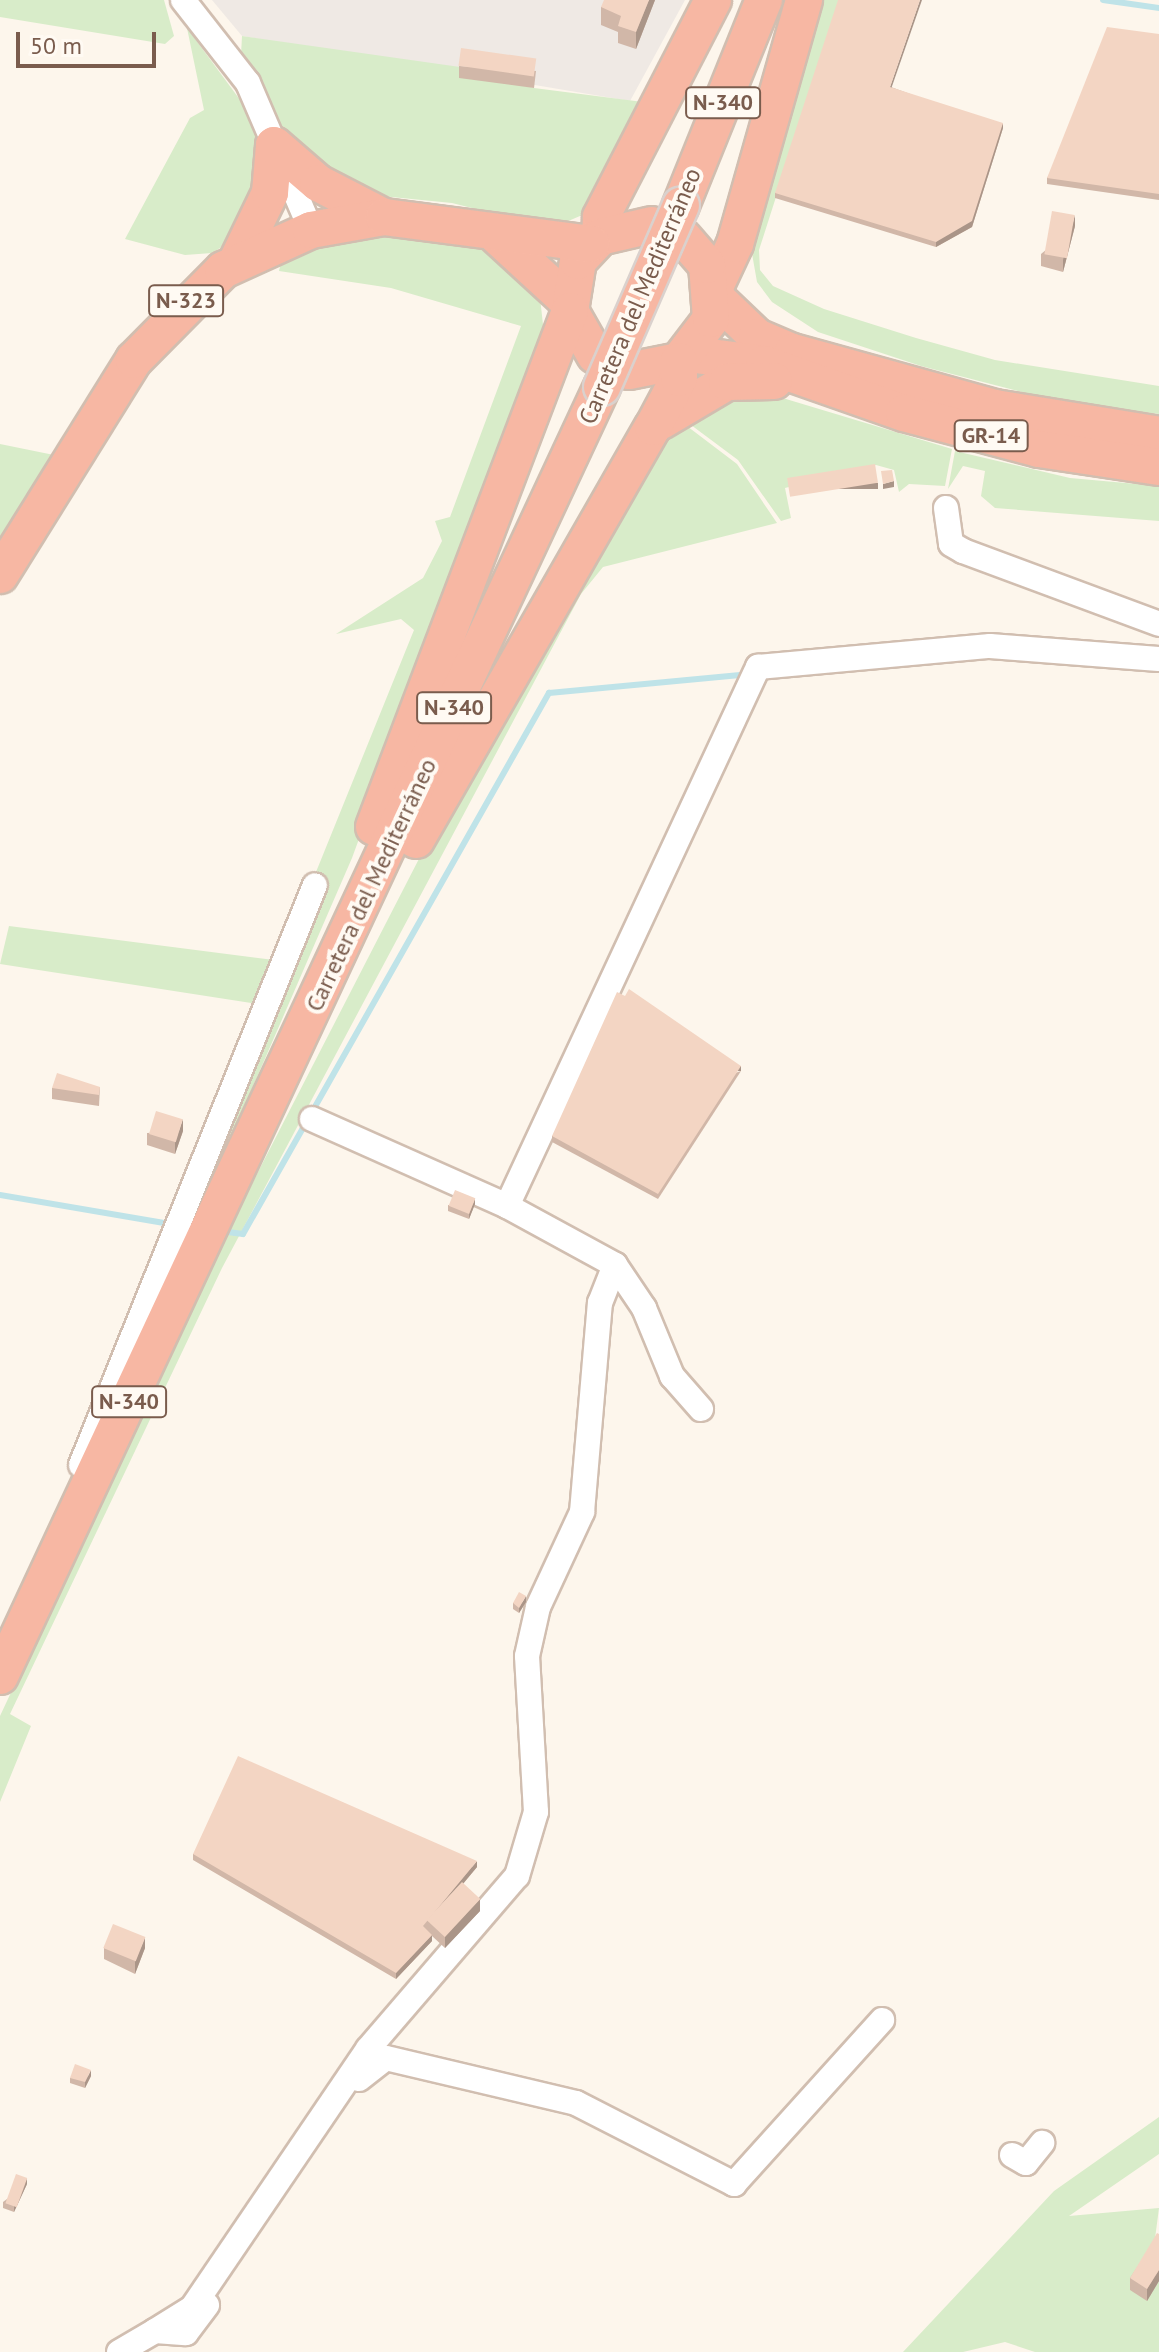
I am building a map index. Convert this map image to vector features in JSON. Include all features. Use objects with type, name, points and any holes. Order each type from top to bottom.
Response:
[{"type":"highway","points":[[304,1029],[329,939],[569,306],[570,280],[596,240],[601,217],[713,0]]},
{"type":"highway","name":"Carretera del Mediterráneo","points":[[0,1676],[609,371],[764,0]]},
{"type":"highway","points":[[257,1128],[307,1059],[389,890],[653,427],[679,378],[683,357],[711,319],[714,293],[735,244],[804,0]]},
{"type":"highway","points":[[274,145],[318,183],[384,217]]},
{"type":"highway","points":[[236,263],[270,193],[274,145]]},
{"type":"highway","name":"N-323","points":[[0,575],[134,360],[175,310],[236,263],[311,230],[384,217],[496,235],[596,240]]},
{"type":"highway","points":[[596,240],[672,223],[707,265],[714,293],[757,337],[826,374]]},
{"type":"highway","points":[[496,235],[569,306],[609,371],[683,357],[764,364],[826,374]]},
{"type":"highway","points":[[735,244],[759,312],[826,374]]},
{"type":"highway","points":[[653,427],[727,382],[759,377],[826,374]]},
{"type":"highway","name":"GR-14","points":[[826,374],[995,408],[1159,435]]},
{"type":"highway","name":"GR-14","points":[[826,374],[1039,449],[1159,467]]},
{"type":"street","points":[[183,0],[248,83],[311,230]]},
{"type":"street","points":[[946,508],[951,544],[963,551],[1159,624]]},
{"type":"street","points":[[507,1206],[758,667],[990,646],[1159,659]]},
{"type":"street","points":[[0,1637],[89,1446],[315,885]]},
{"type":"street","points":[[312,1119],[507,1206],[615,1265],[644,1308],[672,1376],[701,1409]]},
{"type":"street","points":[[119,2352],[192,2308],[368,2049],[517,1876],[536,1812],[527,1656],[538,1607],[582,1512],[600,1303],[615,1265]]},
{"type":"street","points":[[155,2331],[186,2333],[369,2064],[386,2058],[576,2103],[734,2184],[882,2020]]},
{"type":"street","points":[[1012,2155],[1026,2163],[1042,2143]]},
{"type":"shaded area","points":[[212,0],[685,0],[630,101],[242,36]]},
{"type":"green space","points":[[0,0],[164,0],[174,36],[165,44],[0,17]]},
{"type":"green space","points":[[819,0],[839,0],[759,250],[760,270],[773,286],[824,309],[995,360],[1159,386],[1159,414],[1065,403],[921,366],[818,332],[772,302],[757,282],[751,248]]},
{"type":"green space","points":[[187,28],[249,112],[264,164],[231,241],[212,253],[185,255],[125,239],[190,118],[204,110]]},
{"type":"green space","points":[[242,36],[460,67],[534,88],[643,102],[587,213],[552,228],[452,203],[351,193],[288,141],[241,55]]},
{"type":"green space","points":[[415,234],[492,248],[539,288],[544,334],[352,858],[172,1273],[327,878],[316,872],[414,630],[401,619],[336,634],[423,578],[442,541],[435,521],[450,517],[521,326],[391,288],[279,271],[282,258],[305,247]]},
{"type":"green space","points":[[728,397],[786,399],[952,449],[945,486],[909,484],[899,492],[894,470],[876,465],[785,488],[791,518],[781,521],[738,460],[683,419]]},
{"type":"green space","points":[[679,420],[737,464],[777,523],[603,567],[581,594],[222,1268],[10,1714],[31,1726],[0,1802],[0,1716],[221,1244],[441,816],[573,581]]},
{"type":"green space","points":[[0,444],[54,455],[0,543]]},
{"type":"green space","points":[[955,451],[1070,478],[1159,486],[1159,521],[995,508],[981,496],[985,471],[963,466],[948,489]]},
{"type":"green space","points":[[9,926],[274,960],[257,1004],[0,964]]},
{"type":"green space","points":[[1159,2117],[1159,2154],[1069,2216],[1159,2208],[1147,2300],[1159,2281],[1159,2352],[1035,2352],[1005,2342],[963,2352],[903,2352],[1054,2191]]},
{"type":"building","points":[[604,0],[649,0],[636,32],[618,26],[621,16],[601,7]]},
{"type":"building","points":[[838,0],[920,0],[890,87],[1003,123],[972,221],[936,242],[775,193]]},
{"type":"building","points":[[1107,27],[1159,34],[1159,194],[1047,178]]},
{"type":"building","points":[[461,48],[536,59],[534,76],[458,66]]},
{"type":"building","points":[[1052,211],[1075,215],[1067,258],[1044,254]]},
{"type":"building","points":[[875,464],[878,483],[790,497],[787,478]]},
{"type":"building","points":[[892,470],[894,481],[883,484],[881,471]]},
{"type":"building","points":[[629,989],[741,1066],[658,1194],[552,1136],[617,992],[625,996]]},
{"type":"building","points":[[57,1073],[100,1087],[99,1095],[52,1088]]},
{"type":"building","points":[[156,1111],[183,1119],[176,1142],[149,1134]]},
{"type":"building","points":[[455,1190],[475,1198],[469,1214],[449,1206]]},
{"type":"building","points":[[519,1592],[526,1596],[519,1608],[513,1603]]},
{"type":"building","points":[[238,1756],[477,1861],[423,1926],[432,1935],[396,1973],[193,1854]]},
{"type":"building","points":[[462,1882],[480,1899],[445,1937],[427,1920]]},
{"type":"building","points":[[113,1924],[145,1937],[136,1961],[103,1948]]},
{"type":"building","points":[[75,2064],[91,2070],[85,2082],[70,2078]]},
{"type":"building","points":[[16,2174],[27,2178],[17,2207],[5,2203]]},
{"type":"building","points":[[1157,2233],[1159,2270],[1147,2289],[1130,2278]]},
{"type":"waterway","points":[[1103,0],[1159,8]]},
{"type":"waterway","points":[[228,1232],[243,1234],[549,693],[740,675]]},
{"type":"waterway","points":[[0,1195],[163,1223]]}]
